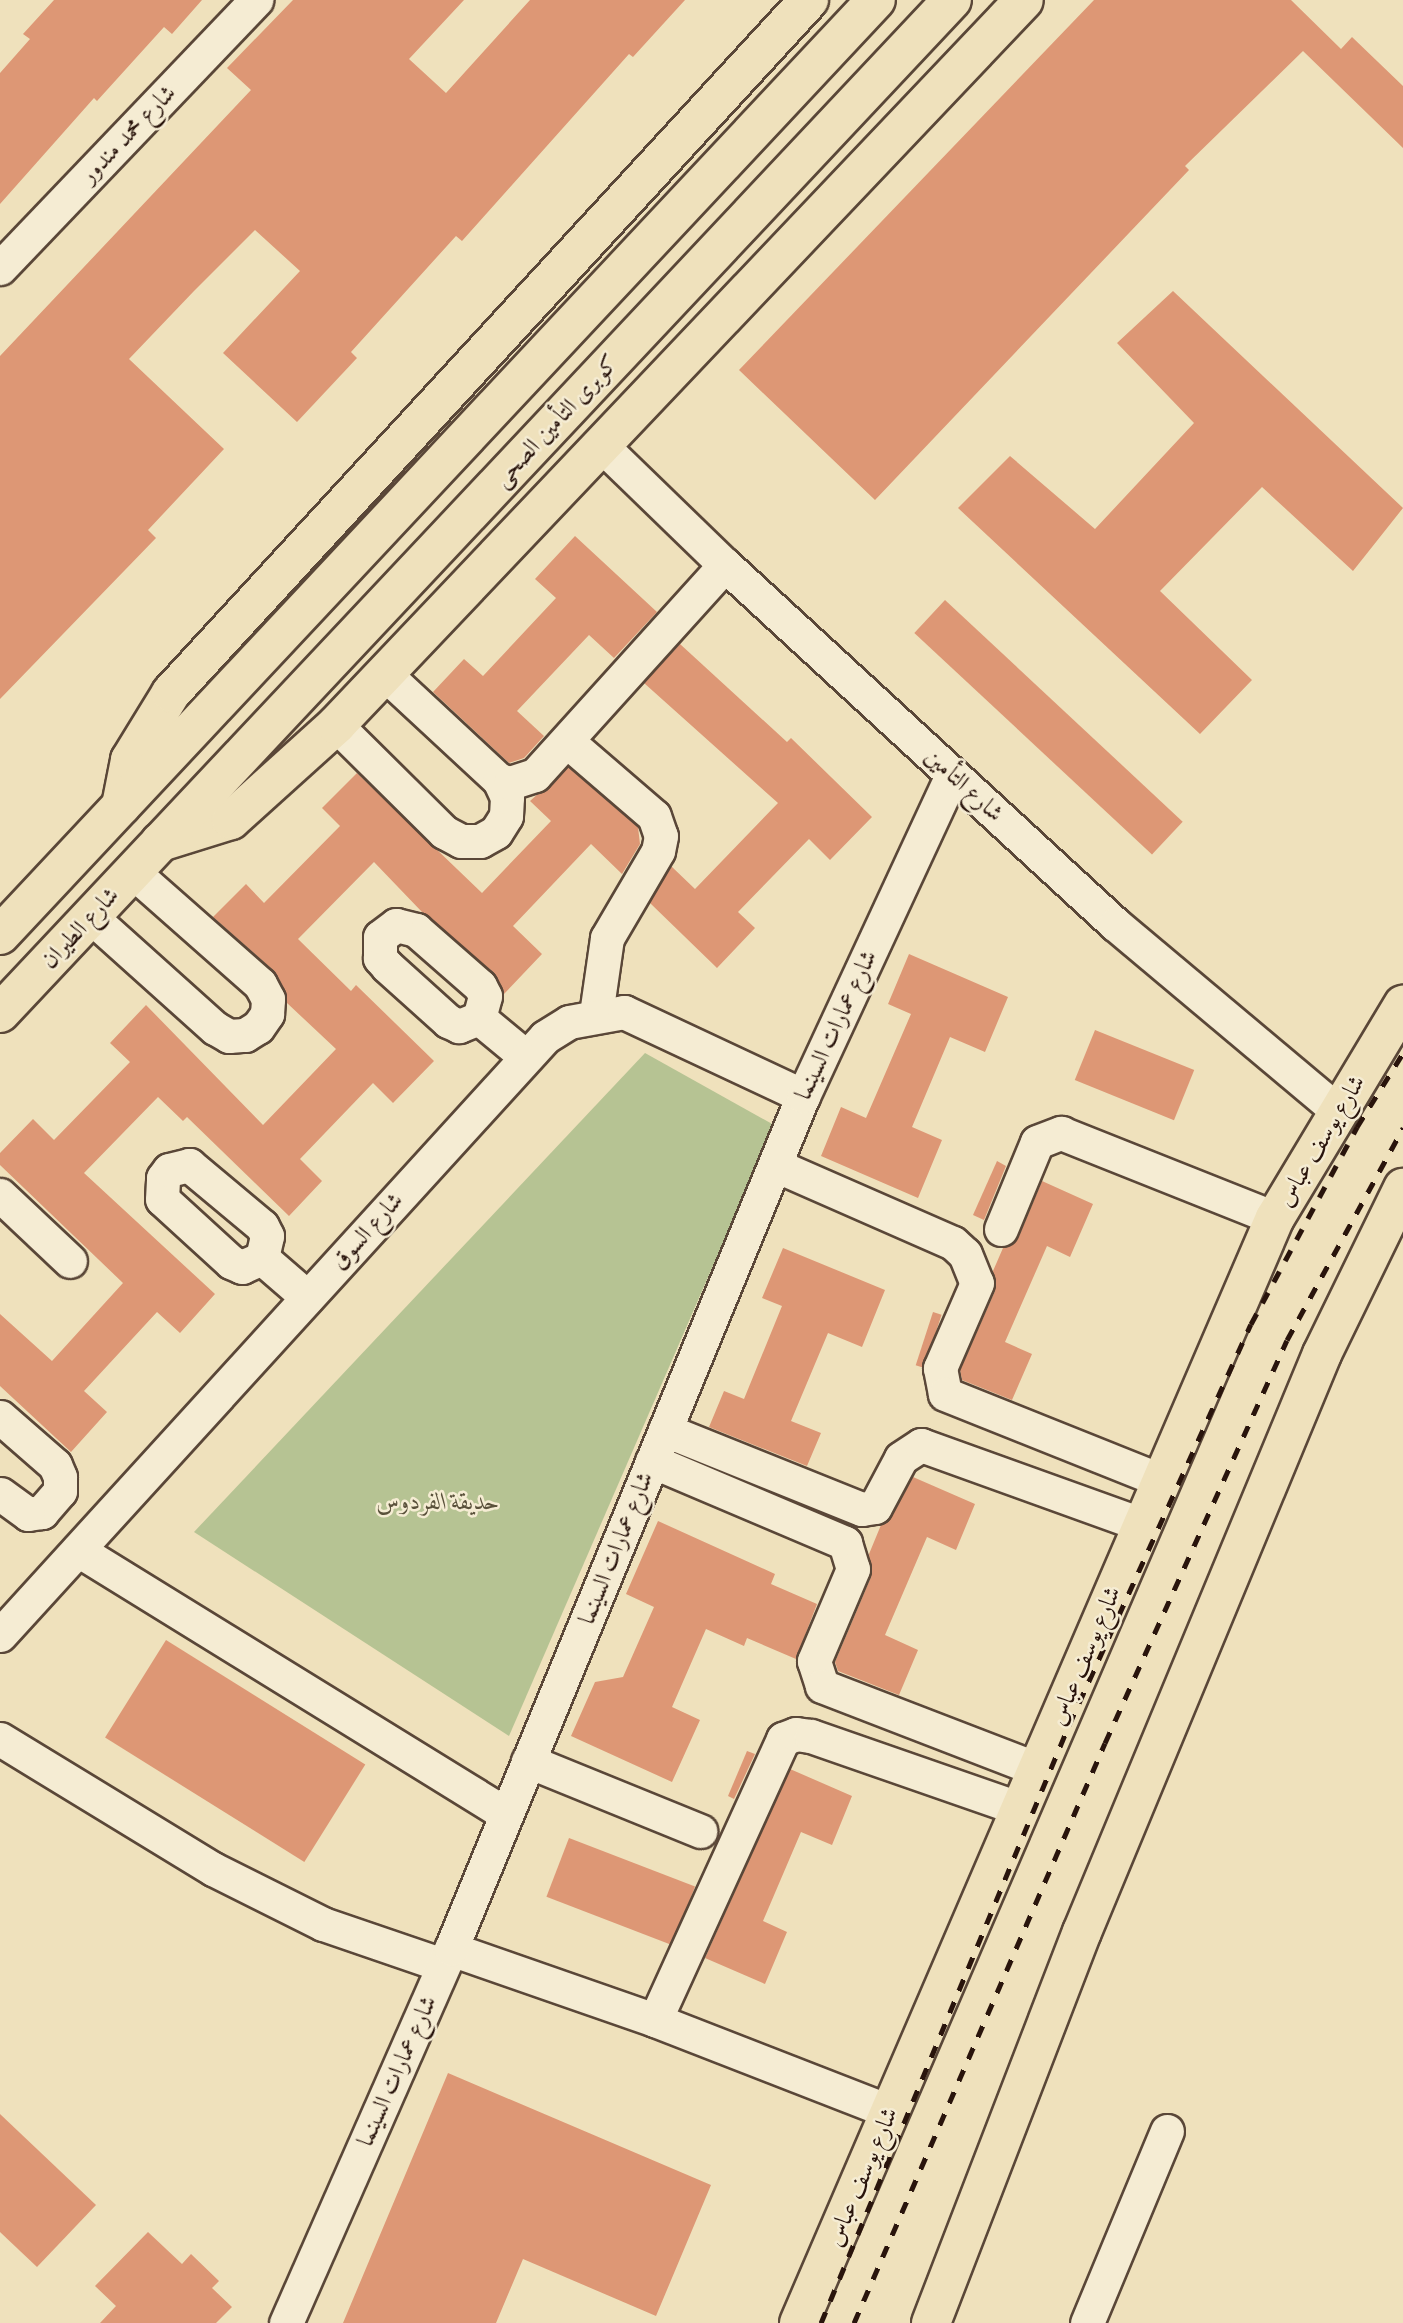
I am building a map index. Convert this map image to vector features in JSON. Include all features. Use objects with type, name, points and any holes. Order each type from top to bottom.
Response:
[{"type":"main road","points":[[120,808],[130,760],[171,694],[809,0]]},
{"type":"main road","points":[[0,935],[876,0]]},
{"type":"main road","name":"كوبرى التأمين الصحى","points":[[160,842],[952,0]]},
{"type":"main road","points":[[160,842],[231,820],[262,797],[385,674],[1024,0]]},
{"type":"main road","name":"شارع الطيران","points":[[0,1013],[160,842]]},
{"type":"main road","name":"شارع يوسف عباس","points":[[800,2323],[1140,1524],[1275,1218],[1403,1005]]},
{"type":"main road","points":[[931,2323],[1082,1932],[1300,1405],[1403,1188]]},
{"type":"street","name":"شارع محمد مندور","points":[[0,268],[256,0]]},
{"type":"street","name":"شارع التأمين","points":[[602,446],[724,565],[1115,924],[1338,1111]]},
{"type":"street","points":[[499,780],[510,783],[535,775],[568,742],[724,565]]},
{"type":"street","points":[[335,725],[444,832],[461,841],[480,841],[496,832],[506,816],[508,797],[499,780],[385,674]]},
{"type":"street","points":[[568,742],[654,816],[661,836],[658,851],[607,938],[596,1014]]},
{"type":"street","name":"شارع عمارات السينما","points":[[286,2323],[447,1957],[803,1096],[952,775]]},
{"type":"street","points":[[90,916],[215,1028],[229,1036],[245,1035],[258,1027],[267,1014],[268,999],[260,984],[132,871]]},
{"type":"street","name":"شارع السوق","points":[[0,1636],[525,1056],[569,1022],[596,1014],[624,1012],[803,1096]]},
{"type":"street","points":[[479,1018],[525,1056]]},
{"type":"street","points":[[1001,1229],[1037,1142],[1061,1133],[1275,1218]]},
{"type":"street","points":[[775,1166],[953,1243],[965,1254],[977,1283],[940,1368],[945,1394],[1160,1480]]},
{"type":"street","points":[[0,1195],[70,1261]]},
{"type":"street","points":[[262,1258],[307,1297]]},
{"type":"street","points":[[0,1417],[55,1465],[60,1491],[53,1504],[28,1514],[0,1494]]},
{"type":"street","points":[[665,1430],[862,1509],[875,1507],[884,1497],[901,1458],[921,1444],[1140,1524]]},
{"type":"street","points":[[652,1461],[845,1543],[853,1569],[814,1661],[815,1674],[822,1686],[1037,1769]]},
{"type":"street","points":[[53,1504],[85,1543],[506,1814]]},
{"type":"street","points":[[655,2020],[783,1739],[796,1734],[811,1736],[1021,1808]]},
{"type":"street","points":[[0,1739],[213,1870],[323,1924],[447,1957],[655,2020],[889,2111]]},
{"type":"street","points":[[528,1761],[701,1832]]},
{"type":"street","points":[[1087,2323],[1167,2131]]},
{"type":"green space","name":"حديقة الفردوس","points":[[645,1053],[774,1125],[509,1736],[194,1532]]},
{"type":"building","points":[[54,0],[202,0],[172,34],[164,27],[97,101],[94,98],[0,204],[0,73],[30,39],[23,34]]},
{"type":"building","points":[[293,0],[464,0],[409,59],[446,93],[530,0],[685,0],[633,57],[629,54],[462,241],[456,236],[351,352],[357,358],[297,422],[223,353],[300,271],[255,230],[194,291],[129,359],[224,449],[148,530],[156,538],[0,699],[0,356],[251,90],[227,68]]},
{"type":"building","points":[[1094,0],[1291,0],[1341,49],[1352,37],[1403,86],[1403,148],[1303,51],[1185,166],[1189,170],[875,500],[739,370]]},
{"type":"building","points":[[1173,291],[1403,508],[1353,571],[1262,487],[1160,591],[1252,680],[1200,734],[958,508],[1010,456],[1095,529],[1194,423],[1117,343]]},
{"type":"building","points":[[575,536],[657,612],[614,658],[589,635],[517,711],[544,736],[524,758],[509,763],[433,692],[464,659],[483,676],[556,598],[535,579]]},
{"type":"building","points":[[945,600],[1183,822],[1152,855],[914,633]]},
{"type":"building","points":[[680,644],[787,742],[791,738],[872,817],[830,860],[809,839],[738,912],[755,928],[717,968],[650,903],[671,866],[695,889],[778,803],[644,683]]},
{"type":"building","points":[[568,767],[638,827],[640,844],[622,874],[591,844],[513,926],[542,954],[504,994],[493,972],[422,912],[374,862],[298,939],[351,991],[356,985],[434,1061],[393,1103],[373,1083],[300,1159],[322,1181],[289,1216],[187,1117],[183,1121],[158,1097],[84,1173],[215,1294],[180,1333],[157,1312],[84,1391],[107,1412],[71,1452],[0,1386],[0,1314],[52,1361],[123,1283],[0,1165],[0,1153],[33,1119],[54,1140],[130,1062],[110,1043],[146,1005],[263,1125],[336,1049],[287,1003],[273,970],[213,917],[246,884],[264,903],[340,826],[322,808],[357,773],[482,893],[551,821],[530,801]]},
{"type":"building","points":[[909,954],[1008,997],[985,1052],[950,1037],[912,1127],[942,1140],[918,1198],[821,1156],[841,1107],[866,1118],[911,1014],[888,1004]]},
{"type":"building","points":[[1095,1030],[1194,1070],[1174,1120],[1075,1080]]},
{"type":"building","points":[[997,1161],[1006,1166],[984,1220],[973,1215]]},
{"type":"building","points":[[1042,1181],[1093,1204],[1070,1257],[1047,1246],[1005,1342],[1032,1354],[1012,1400],[962,1380],[960,1370],[995,1291],[993,1271],[1003,1248],[1019,1236]]},
{"type":"building","points":[[783,1248],[885,1290],[862,1347],[828,1333],[791,1421],[821,1433],[807,1466],[709,1427],[724,1391],[744,1399],[782,1306],[762,1298]]},
{"type":"building","points":[[933,1312],[942,1315],[924,1368],[916,1365]]},
{"type":"building","points":[[913,1477],[975,1504],[956,1550],[927,1537],[885,1635],[918,1650],[899,1695],[838,1671],[835,1662],[871,1577],[869,1554],[881,1525],[892,1516]]},
{"type":"building","points":[[658,1521],[775,1574],[771,1584],[817,1604],[796,1659],[747,1638],[744,1646],[706,1629],[672,1707],[700,1720],[672,1782],[571,1736],[595,1682],[623,1677],[654,1607],[626,1594]]},
{"type":"building","points":[[166,1640],[365,1765],[304,1862],[105,1738]]},
{"type":"building","points":[[747,1751],[755,1754],[734,1799],[728,1796]]},
{"type":"building","points":[[790,1769],[852,1796],[832,1845],[801,1832],[763,1921],[787,1932],[765,1984],[705,1958]]},
{"type":"building","points":[[569,1838],[695,1886],[672,1945],[546,1897]]},
{"type":"building","points":[[448,2073],[711,2185],[656,2316],[523,2259],[496,2323],[343,2323]]},
{"type":"building","points":[[0,2114],[96,2205],[37,2267],[0,2232]]},
{"type":"building","points":[[148,2232],[182,2264],[191,2254],[219,2281],[212,2288],[232,2307],[216,2323],[100,2323],[116,2306],[95,2286]]},
{"type":"railway","points":[[821,2323],[1069,1725],[1251,1324],[1357,1127],[1403,1053]]},
{"type":"railway","points":[[854,2323],[1105,1743],[1287,1340],[1403,1128]]}]
